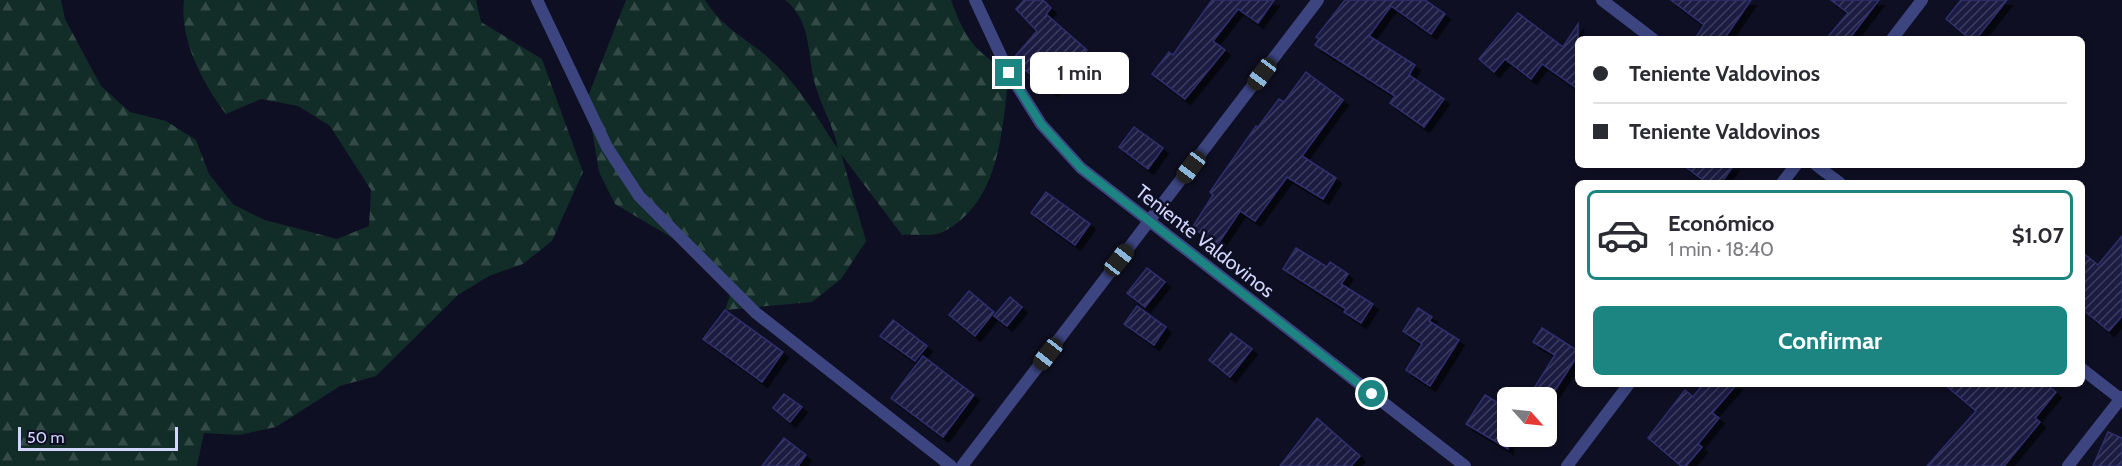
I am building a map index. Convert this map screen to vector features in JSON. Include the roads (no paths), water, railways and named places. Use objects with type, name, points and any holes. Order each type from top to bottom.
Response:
[{"type":"street","points":[[537,0],[607,147],[639,196],[756,313],[951,466]]},
{"type":"street","name":"Teniente Valdovinos","points":[[975,0],[1009,73],[1041,124],[1081,168],[1465,466]]},
{"type":"street","points":[[962,466],[1318,0]]},
{"type":"street","points":[[1602,0],[1649,36]]},
{"type":"street","points":[[1894,36],[1922,0]]},
{"type":"street","points":[[1784,180],[1794,168]]},
{"type":"street","points":[[1820,168],[1836,180]]},
{"type":"street","points":[[2068,466],[2122,398],[2085,371]]},
{"type":"street","points":[[1567,466],[1627,387]]}]
